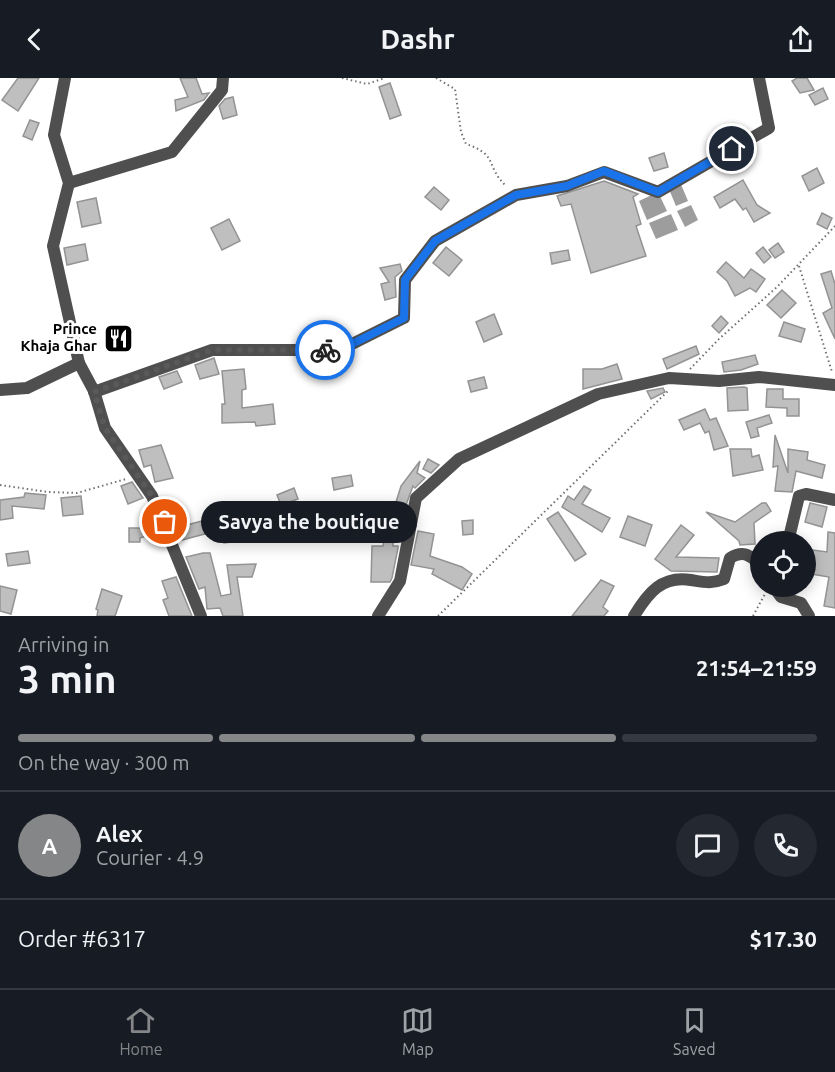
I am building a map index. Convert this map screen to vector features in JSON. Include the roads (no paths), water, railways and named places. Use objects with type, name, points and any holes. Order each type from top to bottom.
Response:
[{"type":"street","points":[[65,78],[54,135],[69,183],[53,246],[80,363],[94,392],[105,428],[152,496],[165,522],[201,616]]},
{"type":"street","points":[[69,183],[172,152],[222,90],[224,78]]},
{"type":"street","points":[[94,392],[212,350],[340,350],[404,318],[405,280],[435,241],[516,195],[567,186],[604,171],[658,192],[769,128],[759,78]]},
{"type":"street","points":[[0,390],[27,388],[80,363]]},
{"type":"street","points":[[378,616],[400,582],[416,498],[459,459],[598,394],[669,378],[719,381],[759,376],[790,382],[833,379]]},
{"type":"street","points":[[791,531],[800,496],[806,494],[835,500]]},
{"type":"street","points":[[634,616],[658,585],[680,578],[712,584],[724,579],[730,558],[738,553],[750,556]]},
{"type":"street","points":[[781,597],[801,603],[809,616]]},
{"type":"place","name":"Prince Khaja Ghar","points":[[118,338]]},
{"type":"place","name":"Savya the boutique","points":[[165,522]]}]
